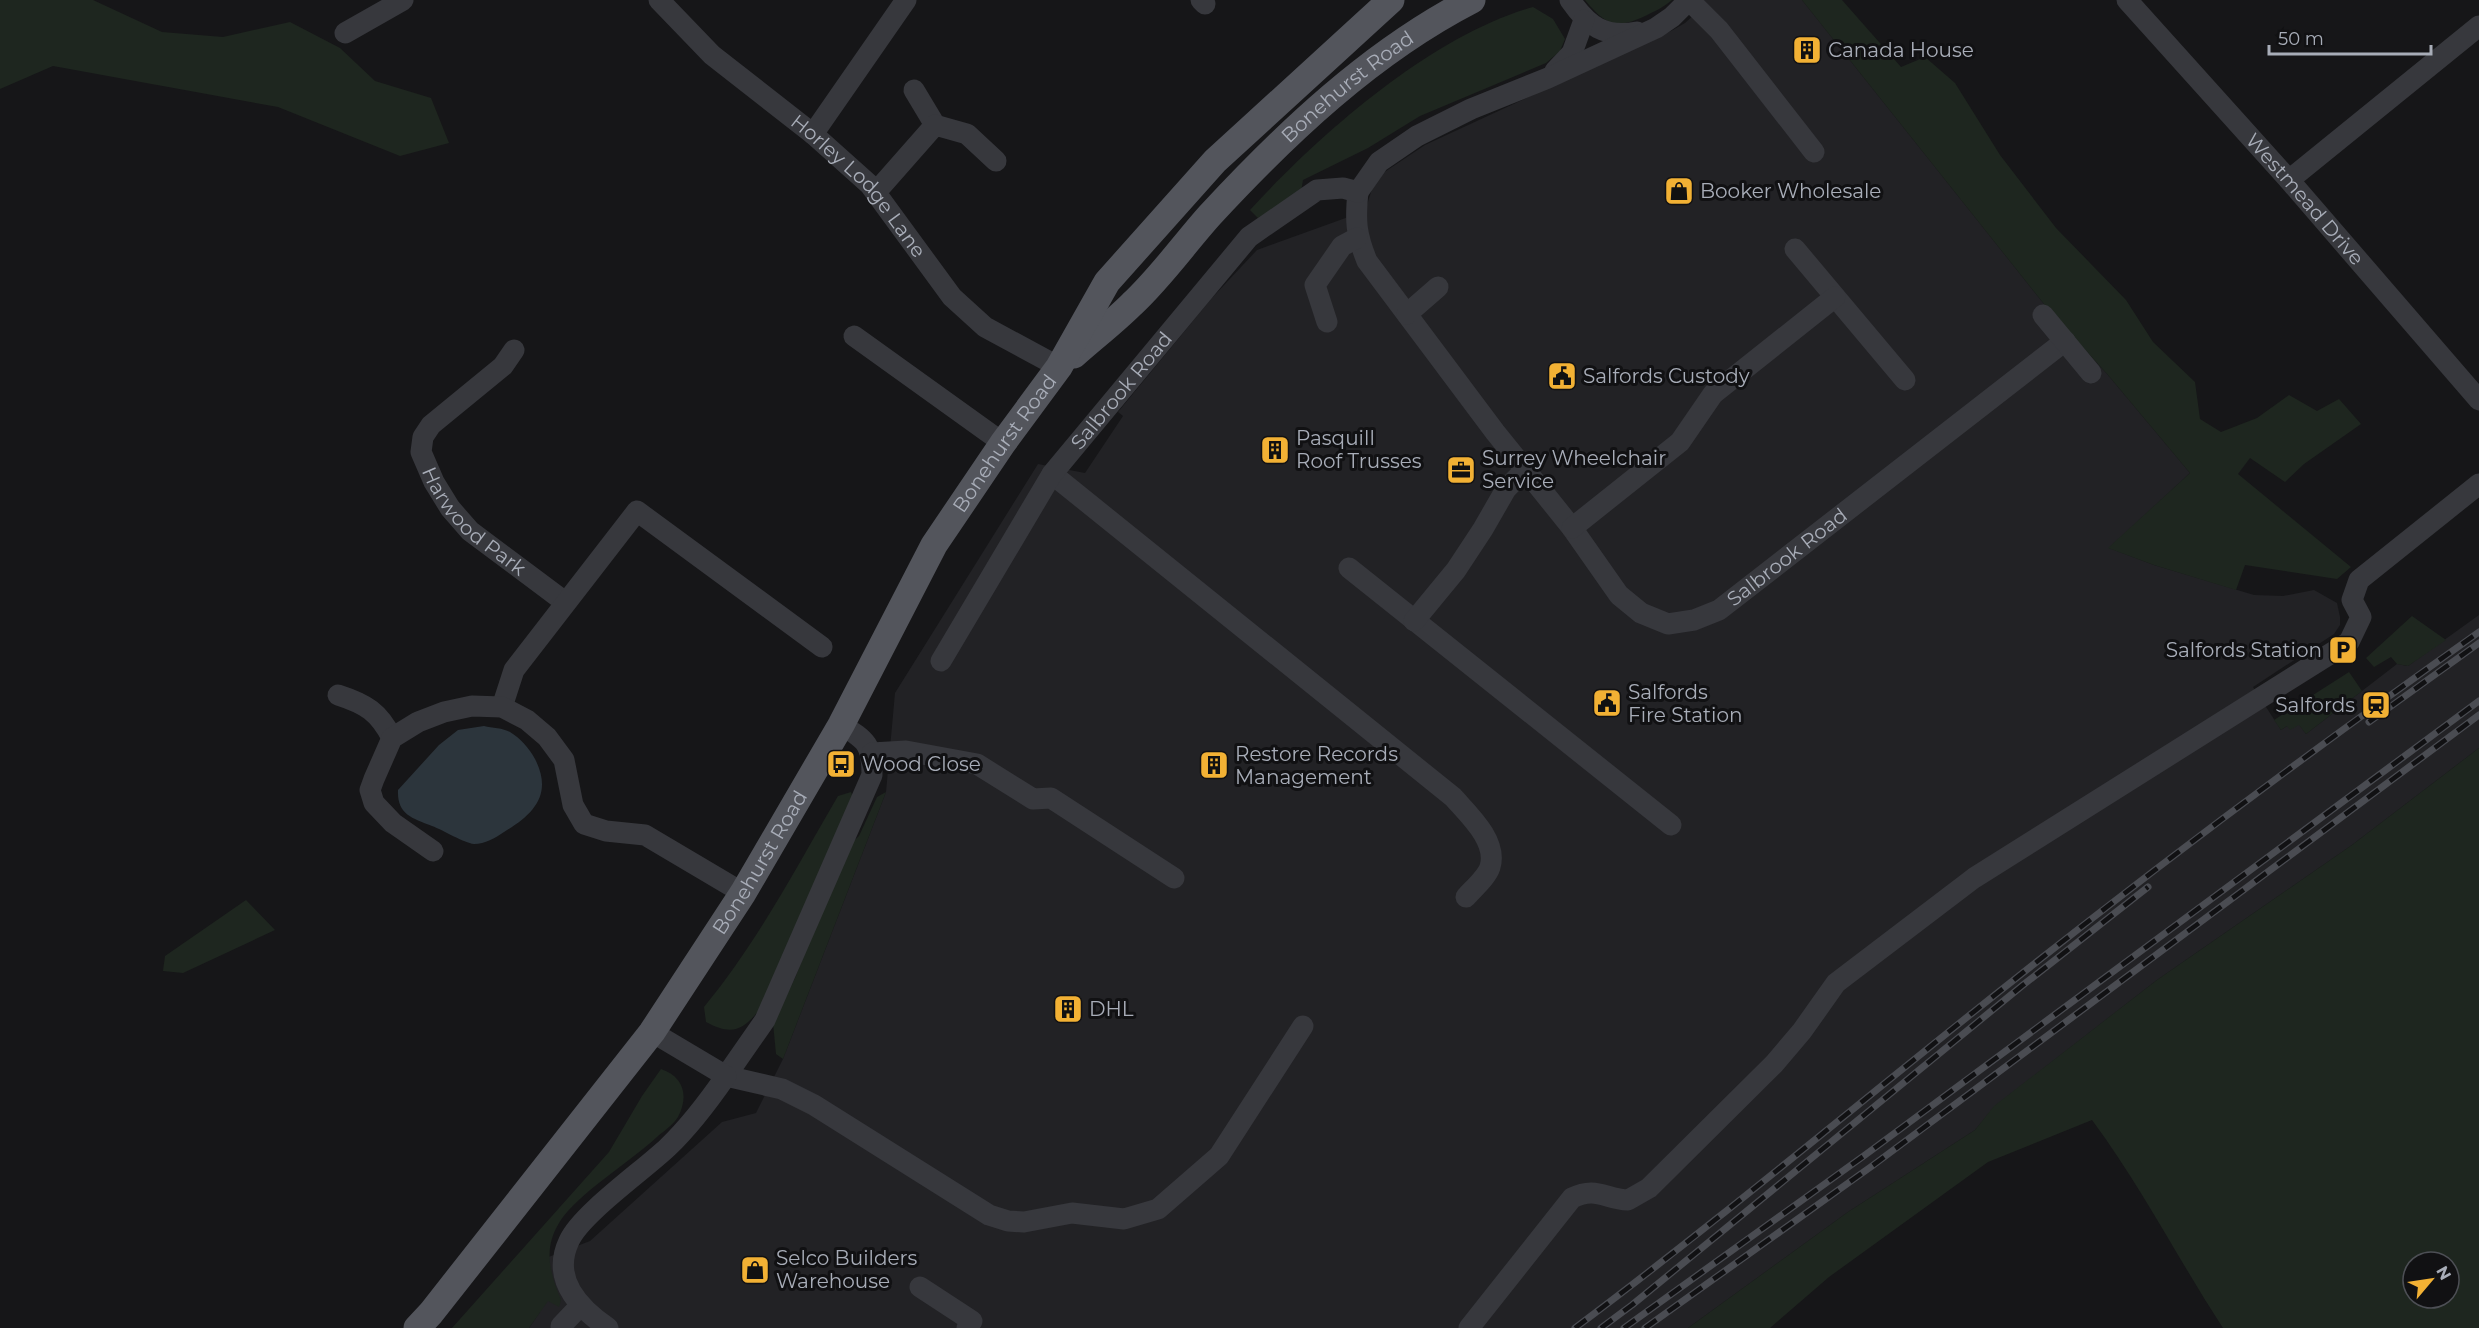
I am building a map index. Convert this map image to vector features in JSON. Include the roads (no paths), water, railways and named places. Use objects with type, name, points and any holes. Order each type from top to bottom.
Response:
[{"type":"main road","name":"Bonehurst Road","points":[[417,1328],[652,1032],[743,893],[841,725],[934,545],[1003,443],[1059,367],[1107,282],[1215,160],[1391,0]]},
{"type":"main road","name":"Bonehurst Road","points":[[1059,367],[1133,303],[1210,216],[1290,134],[1374,62],[1472,0]]},
{"type":"street","points":[[345,33],[402,0]]},
{"type":"street","name":"Horley Lodge Lane","points":[[658,0],[712,55],[813,134],[876,192],[952,297],[984,327],[1059,367]]},
{"type":"street","points":[[813,134],[906,0]]},
{"type":"street","name":"Salbrook Road","points":[[1570,0],[1584,20],[1608,32],[1622,35],[1656,28]]},
{"type":"street","points":[[1689,0],[1719,30],[1814,152]]},
{"type":"street","name":"Salbrook Road","points":[[1689,0],[1672,17],[1656,28],[1548,78],[1471,109],[1417,136],[1379,162],[1358,192],[1355,221],[1358,238],[1367,261],[1525,470],[1572,528],[1619,595],[1641,613],[1668,624],[1694,621],[1719,610],[2065,341]]},
{"type":"street","name":"Westmead Drive","points":[[2127,0],[2289,180],[2479,400]]},
{"type":"street","name":"Salbrook Road","points":[[1548,78],[1572,53],[1584,20]]},
{"type":"street","points":[[2289,180],[2479,26]]},
{"type":"street","points":[[914,90],[935,125],[967,134],[996,161]]},
{"type":"street","points":[[876,192],[935,125]]},
{"type":"street","name":"Salbrook Road","points":[[941,661],[1052,474],[1249,237],[1317,190],[1343,188],[1358,192]]},
{"type":"street","points":[[1327,322],[1315,285],[1342,246],[1358,238]]},
{"type":"street","points":[[1795,249],[1905,380]]},
{"type":"street","points":[[1407,314],[1438,286]]},
{"type":"street","points":[[1572,528],[1680,442],[1713,394],[1834,297]]},
{"type":"street","points":[[2043,315],[2091,374]]},
{"type":"street","points":[[854,336],[1003,443]]},
{"type":"street","name":"Harwood Park","points":[[514,350],[503,366],[431,425],[423,437],[421,452],[434,482],[450,508],[470,531],[565,602]]},
{"type":"street","points":[[1414,621],[1456,570],[1506,489],[1525,470]]},
{"type":"street","points":[[1052,474],[1454,797],[1479,828],[1490,849],[1490,867],[1466,897]]},
{"type":"street","points":[[1470,1328],[1572,1198],[1582,1193],[1593,1192],[1628,1200],[1649,1188],[1774,1064],[1802,1031],[1836,983],[1974,878],[2349,642],[2361,617],[2352,600],[2359,580],[2479,484]]},
{"type":"street","points":[[502,707],[514,670],[637,511],[822,647]]},
{"type":"street","points":[[1348,568],[1671,825]]},
{"type":"street","points":[[338,695],[370,708],[383,720],[392,738]]},
{"type":"street","points":[[433,851],[393,823],[374,803],[370,790],[392,738],[418,722],[444,712],[472,706],[502,707],[527,720],[540,731],[564,760],[573,806],[584,824],[606,831],[645,835],[743,893]]},
{"type":"street","points":[[608,1328],[580,1306],[573,1294],[563,1268],[568,1241],[583,1221],[668,1147],[698,1116],[765,1020],[872,775],[872,753],[862,737],[841,725]]},
{"type":"street","points":[[872,753],[906,750],[977,764],[1033,799],[1051,798],[1174,878]]},
{"type":"street","points":[[652,1032],[726,1076],[782,1089],[814,1105],[989,1215],[1008,1221],[1024,1222],[1072,1214],[1124,1219],[1158,1209],[1219,1156],[1303,1026]]},
{"type":"street","points":[[920,1287],[972,1321],[967,1328]]},
{"type":"street","points":[[561,1326],[580,1306]]},
{"type":"railway","points":[[1575,1328],[1686,1243],[2129,890],[2303,759],[2479,632]]},
{"type":"railway","points":[[2369,722],[2479,643]]},
{"type":"railway","points":[[1624,1328],[1865,1155],[2479,701]]},
{"type":"railway","points":[[1645,1328],[1872,1166],[2479,715]]},
{"type":"railway","points":[[1601,1328],[2023,985],[2148,887]]},
{"type":"place","name":"Canada House","points":[[1807,50]]},
{"type":"place","name":"Booker Wholesale","points":[[1679,191]]},
{"type":"place","name":"Salfords Custody","points":[[1562,376]]},
{"type":"place","name":"Pasquill Roof Trusses","points":[[1275,450]]},
{"type":"place","name":"Surrey Wheelchair Service","points":[[1461,470]]},
{"type":"place","name":"Salfords Station","points":[[2343,650]]},
{"type":"place","name":"Salfords Fire Station","points":[[1607,703]]},
{"type":"place","name":"Salfords","points":[[2376,705]]},
{"type":"place","name":"Wood Close","points":[[841,764]]},
{"type":"place","name":"Restore Records Management","points":[[1214,765]]},
{"type":"place","name":"DHL","points":[[1068,1009]]},
{"type":"place","name":"Selco Builders Warehouse","points":[[755,1270]]}]
